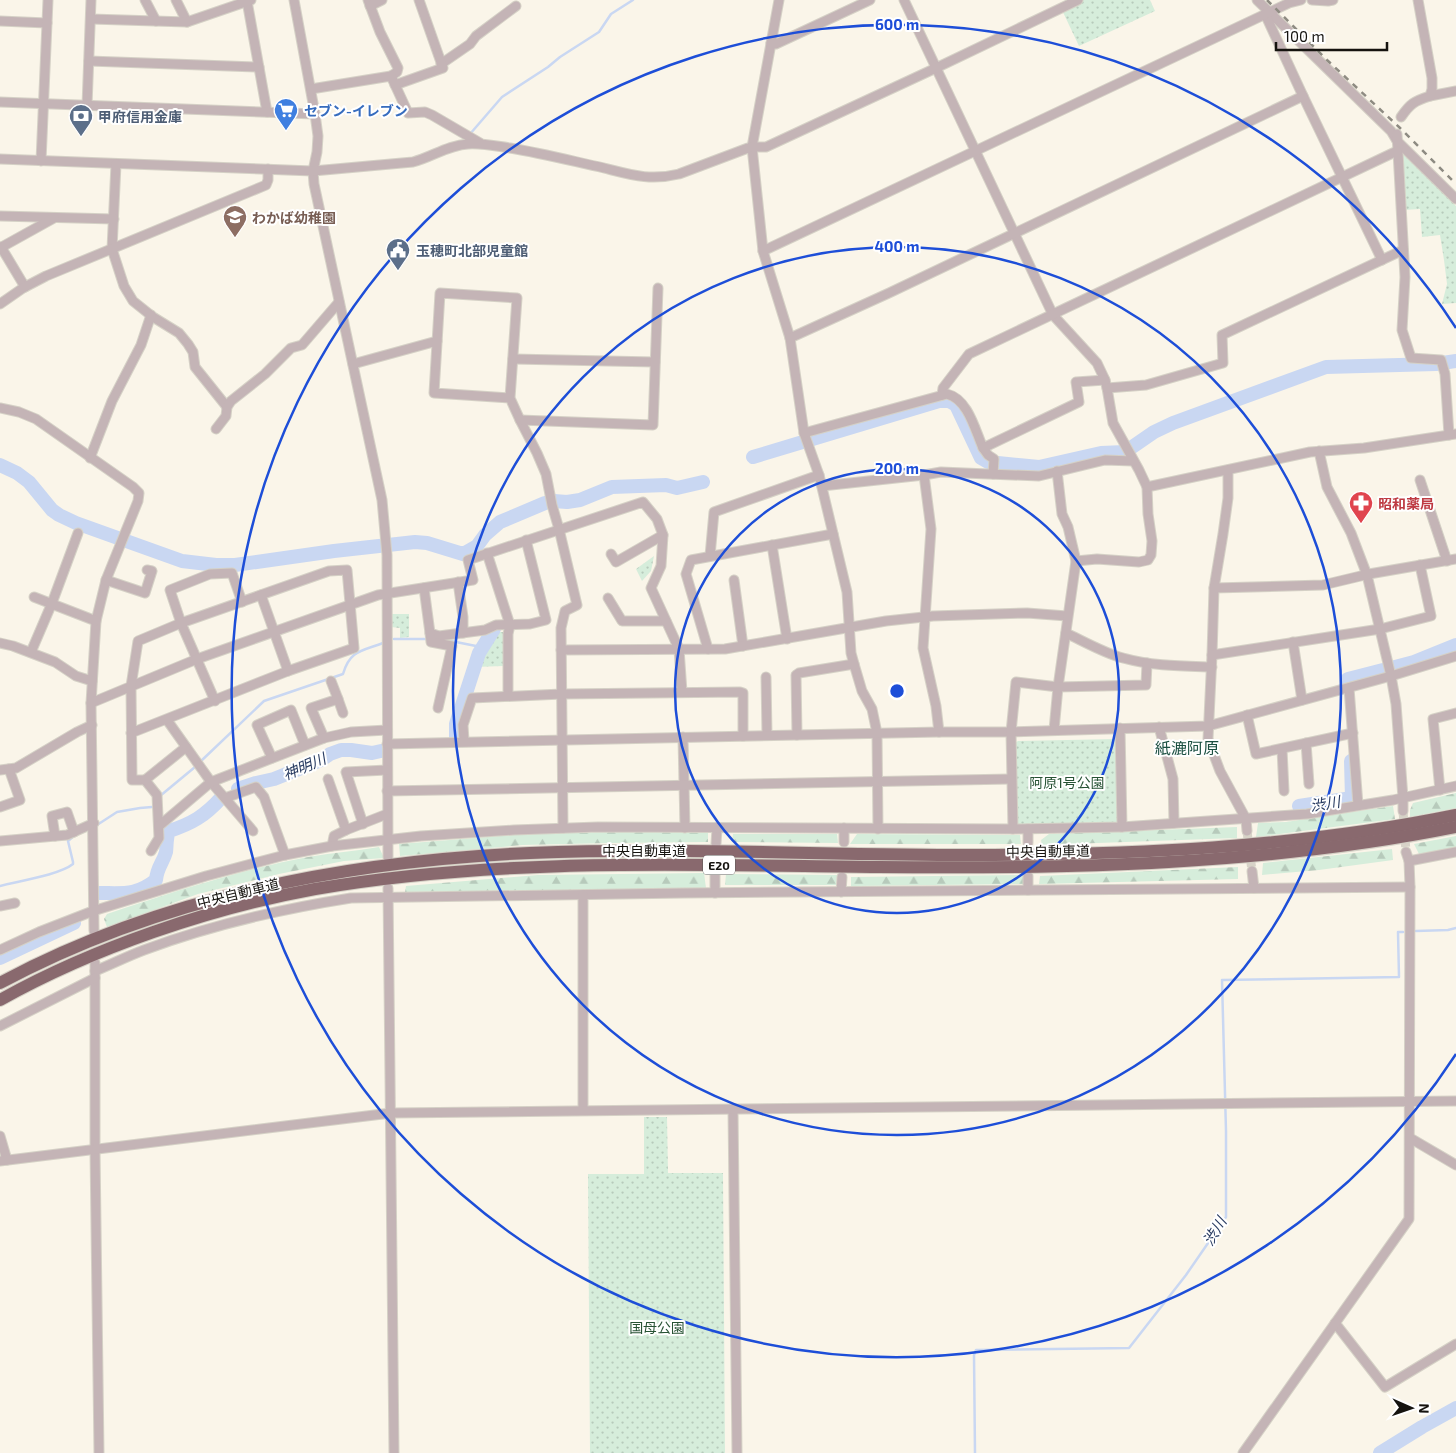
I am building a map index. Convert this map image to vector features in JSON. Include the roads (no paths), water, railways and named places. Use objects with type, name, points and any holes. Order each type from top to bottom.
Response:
[{"type":"highway","name":"中央自動車道","points":[[0,983],[100,937],[196,904],[309,877],[421,862],[529,853],[591,851],[968,855],[1139,852],[1332,836],[1424,822],[1456,815]]},
{"type":"highway","name":"中央自動車道","points":[[0,1000],[57,971],[104,951],[202,917],[312,890],[363,882],[479,870],[592,865],[967,868],[1140,863],[1228,858],[1332,848],[1456,826]]},
{"type":"street","points":[[41,161],[48,0]]},
{"type":"street","points":[[87,106],[91,0]]},
{"type":"street","points":[[145,0],[156,21]]},
{"type":"street","points":[[176,0],[187,22]]},
{"type":"street","points":[[294,0],[318,136],[313,171],[314,184],[382,500],[387,555],[388,857]]},
{"type":"street","points":[[382,0],[369,3],[380,32],[398,68],[393,80]]},
{"type":"street","points":[[311,90],[393,80],[443,68],[419,0]]},
{"type":"street","points":[[779,0],[752,147],[762,250],[790,338],[806,437],[822,486],[847,592],[851,652],[862,691],[872,709],[878,733],[878,829]]},
{"type":"street","points":[[772,44],[776,44],[870,0]]},
{"type":"street","points":[[904,0],[1054,315],[1097,363],[1106,384],[1113,423],[1147,487],[1152,541],[1151,556],[1148,560],[1139,562],[1097,559],[1076,561]]},
{"type":"street","points":[[0,160],[313,171],[413,162],[423,160],[454,145],[482,144],[528,151],[631,175],[652,178],[679,174],[752,147],[766,147],[1078,0]]},
{"type":"street","points":[[1257,0],[1267,13],[1391,131],[1456,199]]},
{"type":"street","points":[[762,250],[1288,2],[1301,0]]},
{"type":"street","points":[[1313,0],[1332,0]]},
{"type":"street","points":[[1418,0],[1432,78],[1430,96]]},
{"type":"street","points":[[91,19],[187,22],[249,1],[267,112]]},
{"type":"street","points":[[441,64],[470,44],[476,36],[516,6]]},
{"type":"street","points":[[1267,13],[1302,96],[1382,260]]},
{"type":"street","points":[[0,21],[47,23]]},
{"type":"street","points":[[89,61],[259,67]]},
{"type":"street","points":[[393,80],[408,114],[425,112],[482,144]]},
{"type":"street","points":[[1401,117],[1411,104],[1418,100],[1456,91]]},
{"type":"street","points":[[790,338],[1302,96]]},
{"type":"street","points":[[0,102],[315,114]]},
{"type":"street","points":[[1147,487],[1310,452],[1364,448],[1453,435],[1445,374],[1441,360],[1411,358],[1402,330],[1405,277],[1397,137]]},
{"type":"street","points":[[942,395],[943,388],[969,354],[1397,151]]},
{"type":"street","points":[[116,164],[112,249],[124,286],[133,302],[178,333],[188,344],[193,352],[195,367],[227,407]]},
{"type":"street","points":[[0,304],[46,276],[266,185],[268,169]]},
{"type":"street","points":[[0,216],[114,219]]},
{"type":"street","points":[[26,287],[0,247],[54,218]]},
{"type":"street","points":[[983,448],[1079,402],[1076,382],[1146,385],[1223,363],[1222,335],[1403,250]]},
{"type":"street","points":[[520,420],[653,425],[658,288]]},
{"type":"street","points":[[510,398],[434,393],[440,293],[517,298],[510,398],[546,474],[576,606],[564,611],[561,628],[563,828]]},
{"type":"street","points":[[216,429],[226,416],[227,407],[231,400],[265,374],[291,348],[302,345],[339,302]]},
{"type":"street","points":[[90,458],[112,401],[141,344],[151,316]]},
{"type":"street","points":[[353,364],[437,341]]},
{"type":"street","points":[[513,359],[655,362]]},
{"type":"street","points":[[806,437],[947,394],[962,403],[983,448],[994,459],[993,474]]},
{"type":"street","points":[[0,408],[19,412],[36,419],[139,493],[138,501],[106,580],[96,621],[91,703],[94,931]]},
{"type":"street","points":[[1319,451],[1327,487],[1351,533],[1367,575],[1391,676],[1396,704],[1403,810]]},
{"type":"street","points":[[822,486],[941,472],[1039,476],[1105,460],[1133,460]]},
{"type":"street","points":[[1228,470],[1228,498],[1224,534],[1214,588],[1208,739],[1220,771],[1246,818],[1248,831]]},
{"type":"street","points":[[1054,730],[1067,616],[1076,561],[1068,527],[1062,514],[1057,472]]},
{"type":"street","points":[[710,556],[714,512],[819,475]]},
{"type":"street","points":[[924,475],[931,529],[924,648],[936,706],[939,732]]},
{"type":"street","points":[[1214,588],[1323,585],[1452,560],[1420,480]]},
{"type":"street","points":[[91,703],[197,659],[378,595],[473,580],[468,560],[643,502],[657,519],[663,535],[661,566],[651,588],[679,649],[682,692]]},
{"type":"street","points":[[31,652],[52,603],[78,533]]},
{"type":"street","points":[[708,649],[686,574],[691,560],[833,534]]},
{"type":"street","points":[[611,554],[616,562],[663,535]]},
{"type":"street","points":[[430,633],[439,636],[485,630],[496,625],[530,624],[546,620],[526,540]]},
{"type":"street","points":[[772,545],[787,639]]},
{"type":"street","points":[[487,553],[510,625],[508,634],[508,696]]},
{"type":"street","points":[[1212,654],[1380,629],[1431,616],[1420,566]]},
{"type":"street","points":[[106,580],[145,593],[152,571],[147,570]]},
{"type":"street","points":[[131,733],[288,671],[354,648],[347,570],[329,571],[182,623],[138,641],[131,686],[131,733],[132,780],[145,780],[186,747]]},
{"type":"street","points":[[214,701],[170,590],[210,574],[232,572],[242,602]]},
{"type":"street","points":[[734,580],[743,646]]},
{"type":"street","points":[[458,582],[463,617],[463,633]]},
{"type":"street","points":[[424,588],[431,642],[452,646],[438,708]]},
{"type":"street","points":[[261,595],[288,671]]},
{"type":"street","points":[[34,597],[96,621]]},
{"type":"street","points":[[608,598],[622,621],[666,621]]},
{"type":"street","points":[[561,650],[724,649],[886,621],[933,616],[1027,613],[1067,616]]},
{"type":"street","points":[[1066,633],[1121,658],[1147,663],[1212,667]]},
{"type":"street","points":[[1293,642],[1302,700]]},
{"type":"street","points":[[0,643],[56,662],[76,676],[92,681]]},
{"type":"street","points":[[387,744],[767,735],[1011,732],[1208,726],[1349,688],[1456,656]]},
{"type":"street","points":[[1013,829],[1011,732],[1016,682],[1058,687],[1146,685],[1147,663]]},
{"type":"street","points":[[796,735],[796,675],[799,672],[854,664]]},
{"type":"street","points":[[766,677],[767,735]]},
{"type":"street","points":[[332,681],[343,713]]},
{"type":"street","points":[[1349,688],[1358,805]]},
{"type":"street","points":[[464,742],[463,725],[472,698],[562,694],[740,692],[743,693],[743,736]]},
{"type":"street","points":[[324,738],[311,708],[338,699]]},
{"type":"street","points":[[272,758],[257,725],[291,710],[305,745]]},
{"type":"street","points":[[1440,790],[1433,719],[1456,713]]},
{"type":"street","points":[[1247,715],[1256,754],[1353,733]]},
{"type":"street","points":[[167,720],[211,782],[253,831]]},
{"type":"street","points":[[0,807],[20,800],[4,769],[16,768],[77,732],[92,726]]},
{"type":"street","points":[[1159,727],[1173,779],[1174,823]]},
{"type":"street","points":[[1120,728],[1122,827]]},
{"type":"street","points":[[159,826],[211,782],[324,738],[350,732],[387,730]]},
{"type":"street","points":[[683,737],[685,828]]},
{"type":"street","points":[[1306,743],[1309,784]]},
{"type":"street","points":[[1282,749],[1284,791]]},
{"type":"street","points":[[363,824],[346,772],[387,770]]},
{"type":"street","points":[[328,779],[346,830]]},
{"type":"street","points":[[387,791],[877,780],[1011,779]]},
{"type":"street","points":[[145,780],[157,795],[159,838],[151,850]]},
{"type":"street","points":[[1,947],[93,911],[206,876],[285,855],[332,846],[421,836],[563,828],[1028,829],[1122,827],[1307,814],[1403,798],[1456,786]]},
{"type":"street","points":[[225,798],[256,787],[264,797],[285,855]]},
{"type":"street","points":[[55,836],[52,816],[67,812],[74,832]]},
{"type":"street","points":[[332,846],[334,836],[387,814]]},
{"type":"street","points":[[0,841],[67,836],[94,823]]},
{"type":"street","points":[[716,844],[717,828]]},
{"type":"street","points":[[844,828],[844,842]]},
{"type":"street","points":[[1028,829],[1028,842]]},
{"type":"street","points":[[1243,1453],[1409,1219],[1410,887],[1408,856],[1456,852]]},
{"type":"street","points":[[1252,871],[1254,888]]},
{"type":"street","points":[[715,893],[716,873]]},
{"type":"street","points":[[1028,876],[1028,890]]},
{"type":"street","points":[[841,892],[842,877]]},
{"type":"street","points":[[0,1026],[95,971],[144,950],[222,925],[312,904],[388,892],[583,894],[1410,887]]},
{"type":"street","points":[[388,892],[394,1453]]},
{"type":"street","points":[[583,894],[583,1110]]},
{"type":"street","points":[[0,906],[15,903]]},
{"type":"street","points":[[95,971],[95,1150],[100,1453]]},
{"type":"street","points":[[0,1136],[3,1161],[391,1112],[1456,1101]]},
{"type":"street","points":[[733,1108],[736,1453]]},
{"type":"street","points":[[1410,1138],[1456,1165]]},
{"type":"street","points":[[1335,1324],[1385,1387],[1456,1344]]},
{"type":"waterway","points":[[470,134],[502,97],[599,32],[611,14],[633,0]]},
{"type":"waterway","points":[[753,457],[939,401],[949,401],[956,405],[981,458],[988,462],[1039,467],[1101,453],[1125,452],[1154,432],[1173,423],[1326,367],[1436,364],[1456,361]]},
{"type":"waterway","points":[[0,465],[17,473],[29,482],[52,510],[76,523],[182,561],[216,565],[235,565],[415,542],[427,543],[463,554],[477,546],[485,535],[500,522],[545,503],[580,500],[612,487],[666,485],[677,488],[703,482]]},
{"type":"waterway","name":"神明川","points":[[456,738],[456,724],[479,653],[494,629]]},
{"type":"waterway","points":[[394,639],[427,639]]},
{"type":"waterway","points":[[451,641],[476,646],[481,649]]},
{"type":"waterway","points":[[200,762],[264,701],[343,674],[349,660],[358,652],[383,643]]},
{"type":"waterway","name":"渋川","points":[[1395,667],[1414,662],[1456,645]]},
{"type":"waterway","name":"渋川","points":[[1348,681],[1348,679],[1383,670]]},
{"type":"waterway","name":"神明川","points":[[238,789],[274,779],[341,750],[372,753],[381,751]]},
{"type":"waterway","name":"渋川","points":[[1299,806],[1352,798],[1351,761]]},
{"type":"waterway","points":[[160,796],[195,767]]},
{"type":"waterway","name":"神明川","points":[[99,893],[136,891],[156,880],[166,852],[169,831],[197,819],[221,798]]},
{"type":"waterway","points":[[97,825],[117,812],[152,807]]},
{"type":"waterway","points":[[0,886],[49,874],[73,864],[68,841],[74,836]]},
{"type":"waterway","name":"神明川","points":[[0,958],[74,923]]},
{"type":"waterway","points":[[1416,931],[1456,928]]},
{"type":"waterway","name":"渋川","points":[[975,1453],[974,1355],[976,1350],[1129,1348],[1186,1275],[1226,1217],[1222,980],[1399,977],[1398,932],[1403,932]]},
{"type":"waterway","points":[[1380,1453],[1456,1408]]},
{"type":"tunnel","points":[[1403,811],[1406,852]]},
{"type":"tunnel","points":[[1247,831],[1252,871]]},
{"type":"railway","points":[[1267,0],[1456,184]]},
{"type":"place","name":"セブン-イレブン","points":[[286,131]]},
{"type":"place","name":"甲府信用金庫","points":[[81,137]]},
{"type":"place","name":"わかば幼稚園","points":[[235,238]]},
{"type":"place","name":"玉穂町北部児童館","points":[[398,271]]},
{"type":"place","name":"昭和薬局","points":[[1361,524]]},
{"type":"district","name":"紙漉阿原","points":[[1187,747]]},
{"type":"park label","name":"阿原1号公園","points":[[1067,782]]},
{"type":"park label","name":"国母公園","points":[[657,1327]]}]
